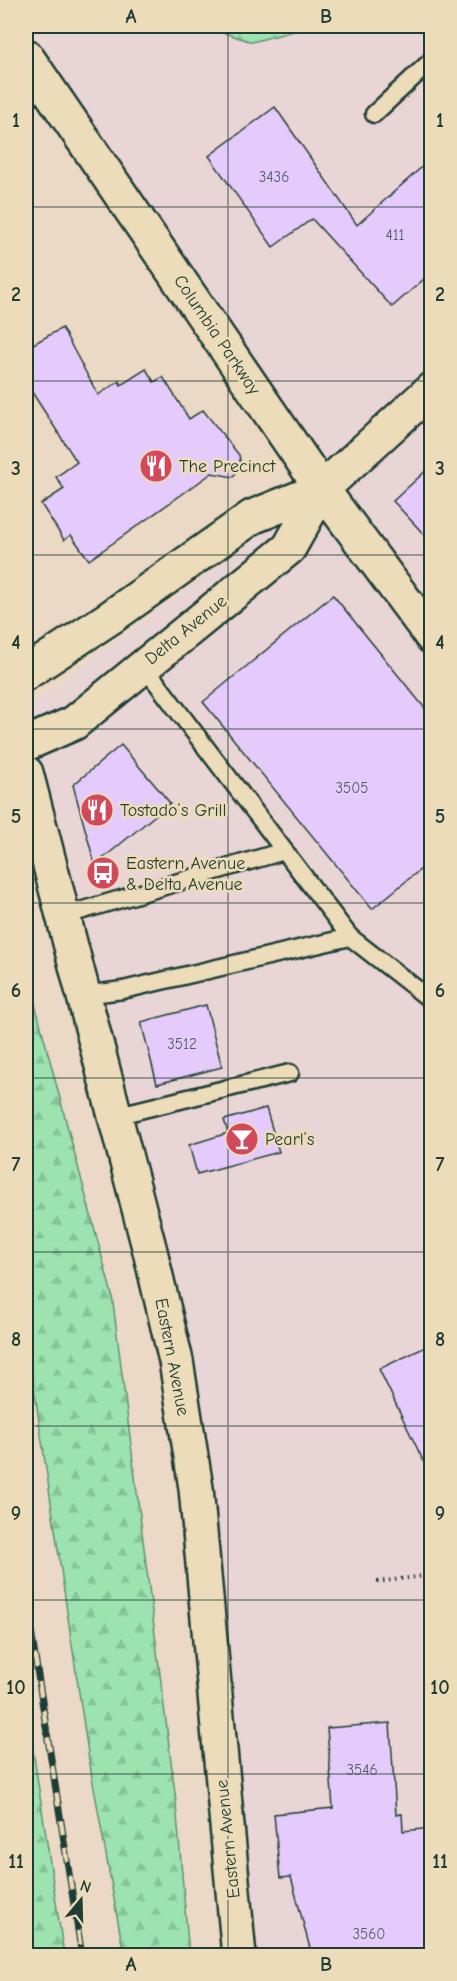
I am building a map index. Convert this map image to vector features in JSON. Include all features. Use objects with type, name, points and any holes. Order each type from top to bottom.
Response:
[{"type":"main road","name":"Columbia Parkway","points":[[26,56],[322,489],[425,626]]},
{"type":"main road","name":"Delta Avenue","points":[[26,744],[74,723],[289,548],[322,489],[432,389]]},
{"type":"main road","name":"Delta Avenue","points":[[26,673],[111,617],[252,517],[322,489]]},
{"type":"main road","name":"Eastern Avenue","points":[[26,773],[176,1361],[196,1488],[239,1956]]},
{"type":"main road","points":[[26,868],[60,903]]},
{"type":"lane","points":[[374,114],[432,60]]},
{"type":"lane","points":[[143,665],[350,937],[432,1001]]},
{"type":"lane","points":[[60,903],[284,851]]},
{"type":"lane","points":[[84,995],[123,990],[350,937]]},
{"type":"lane","points":[[115,1116],[290,1073]]},
{"type":"path","points":[[376,1582],[425,1576]]},
{"type":"shaded area","points":[[26,26],[431,26],[431,1955],[239,1955],[174,1352],[26,807],[26,708],[323,488],[26,53]]},
{"type":"green space","points":[[203,26],[313,26],[252,42]]},
{"type":"green space","points":[[26,970],[112,1295],[175,1793],[189,1955],[124,1955],[89,1760],[26,1333]]},
{"type":"green space","points":[[26,1704],[64,1955],[26,1955]]},
{"type":"building","points":[[275,107],[357,225],[432,158],[432,272],[392,307],[312,219],[273,247],[209,156]]},
{"type":"building","name":"The Precinct","points":[[62,328],[98,395],[119,381],[121,385],[146,369],[154,382],[163,377],[189,419],[203,410],[239,455],[241,465],[233,477],[212,473],[89,560],[71,535],[64,540],[41,504],[64,489],[56,477],[77,462],[26,383],[26,348]]},
{"type":"building","points":[[432,465],[432,543],[393,501]]},
{"type":"building","points":[[333,595],[432,717],[432,860],[372,909],[203,702]]},
{"type":"building","points":[[121,745],[170,803],[95,865],[73,785]]},
{"type":"building","points":[[206,1005],[222,1067],[157,1084],[141,1022]]},
{"type":"building","name":"Pearl’s","points":[[266,1108],[279,1152],[197,1174],[189,1145],[228,1133],[224,1120]]},
{"type":"building","points":[[432,1344],[432,1479],[379,1369]]},
{"type":"building","points":[[390,1723],[396,1815],[402,1814],[403,1831],[432,1828],[432,1956],[312,1956],[291,1877],[280,1878],[274,1814],[333,1808],[327,1728]]},
{"type":"railway","points":[[26,1599],[82,1956]]},
{"type":"place","name":"The Precinct","points":[[156,466]]},
{"type":"place","name":"Tostado’s Grill","points":[[97,810]]},
{"type":"place","name":"Eastern Avenue & Delta Avenue","points":[[103,873]]},
{"type":"place","name":"Pearl’s","points":[[242,1139]]}]
